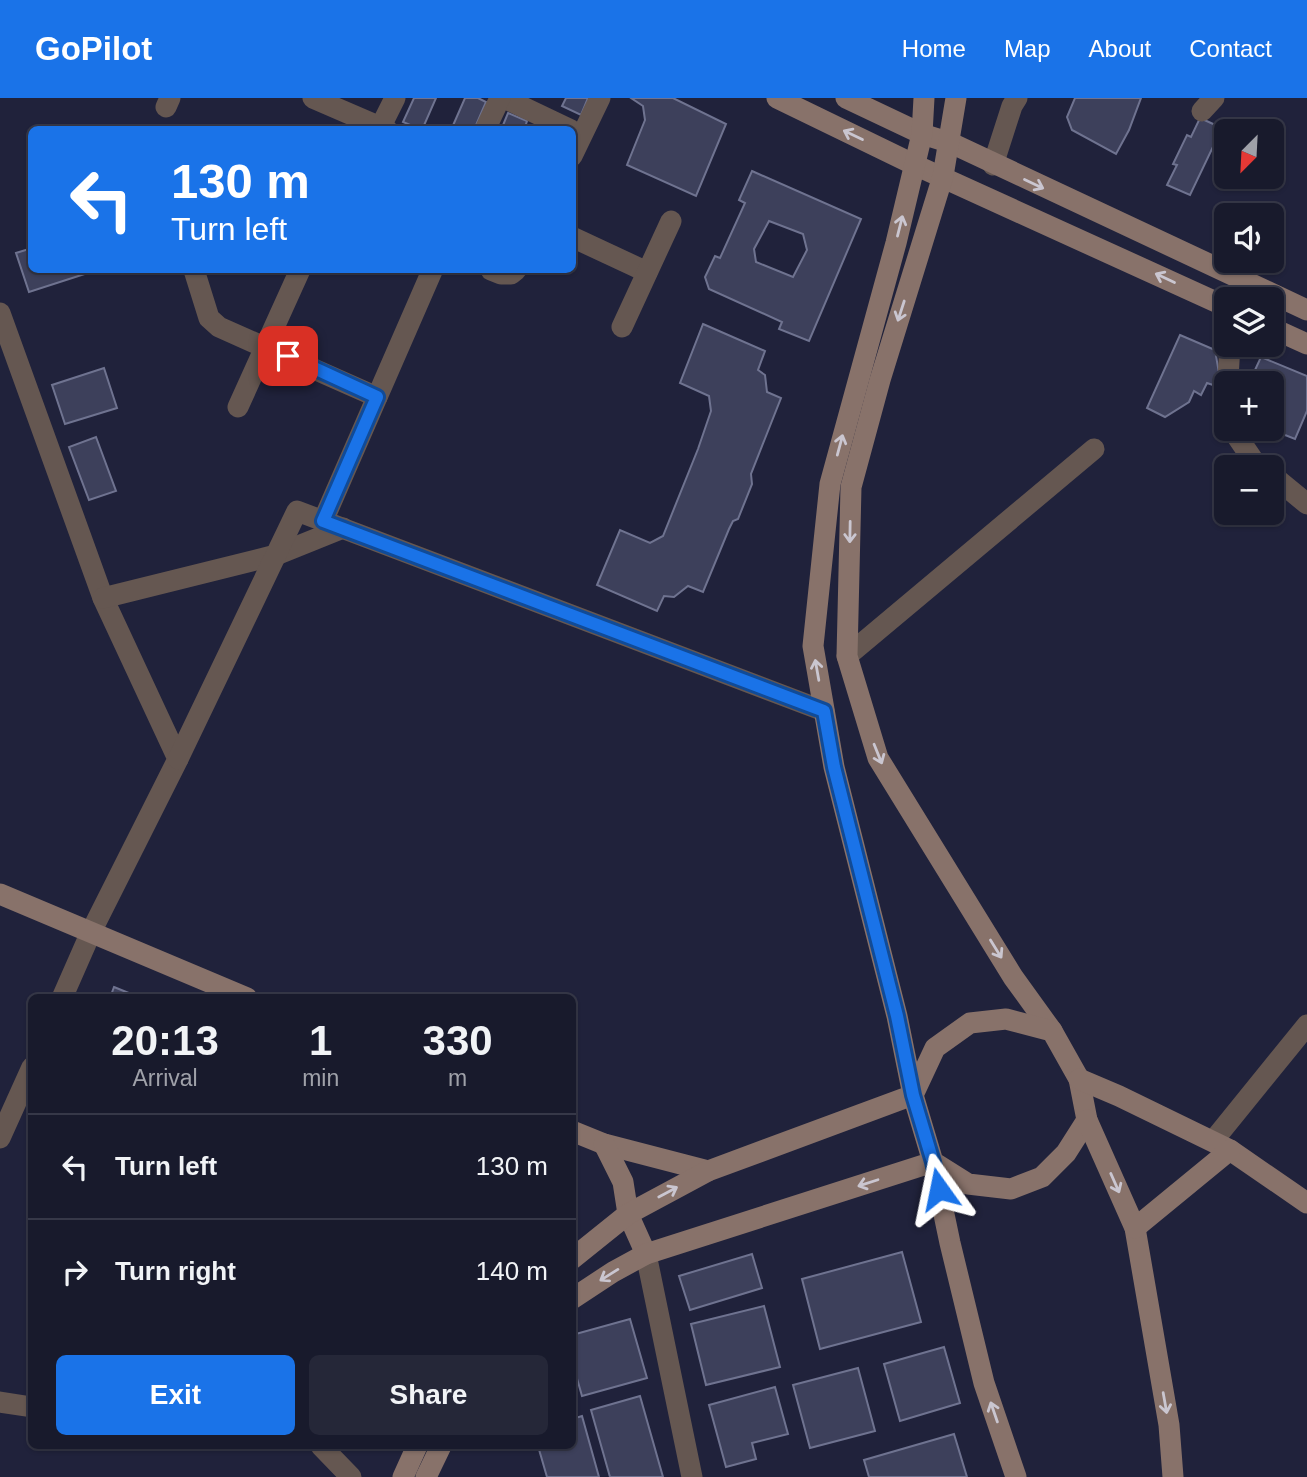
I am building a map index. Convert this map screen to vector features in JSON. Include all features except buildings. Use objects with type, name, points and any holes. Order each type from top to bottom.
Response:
[{"type":"main road","points":[[777,98],[1214,301]]},
{"type":"main road","points":[[846,98],[922,134],[951,143],[1307,310]]},
{"type":"main road","points":[[924,98],[922,134],[915,164],[830,484],[813,646],[834,767],[897,1016],[913,1095],[933,1162],[984,1383],[1016,1477]]},
{"type":"main road","points":[[956,98],[951,143],[943,176],[880,380],[851,487],[847,656],[878,758],[1013,977],[1052,1031],[1079,1080],[1087,1120],[1135,1228],[1168,1425],[1173,1477]]},
{"type":"main road","points":[[1284,333],[1307,344]]},
{"type":"main road","points":[[0,894],[238,994]]},
{"type":"main road","points":[[576,1256],[628,1214],[708,1171],[913,1095],[935,1048],[970,1023],[1006,1019],[1052,1031]]},
{"type":"main road","points":[[1079,1080],[1222,1145],[1307,1203]]},
{"type":"main road","points":[[576,1296],[646,1254],[933,1162],[968,1184],[1011,1189],[1042,1177],[1066,1153],[1087,1120]]},
{"type":"main road","points":[[576,1133],[604,1144],[708,1171]]},
{"type":"main road","points":[[604,1144],[623,1182],[628,1214],[646,1254]]},
{"type":"main road","points":[[1135,1228],[1222,1145]]},
{"type":"main road","points":[[403,1477],[417,1449]]},
{"type":"main road","points":[[426,1477],[440,1449]]},
{"type":"street","points":[[313,98],[375,126]]},
{"type":"street","points":[[383,126],[395,98]]},
{"type":"street","points":[[487,126],[502,98],[562,126]]},
{"type":"street","points":[[576,131],[600,98]]},
{"type":"street","points":[[993,165],[1017,98]]},
{"type":"street","points":[[622,327],[671,220]]},
{"type":"street","points":[[576,239],[648,272]]},
{"type":"street","points":[[195,273],[209,318],[219,327],[377,397]]},
{"type":"street","points":[[238,407],[299,273]]},
{"type":"street","points":[[103,598],[276,555],[333,524],[377,397],[431,273]]},
{"type":"street","points":[[0,313],[103,598],[178,759]]},
{"type":"street","points":[[847,656],[1094,449]]},
{"type":"street","points":[[1284,485],[1307,503]]},
{"type":"street","points":[[64,994],[91,932],[178,759],[297,511],[824,711]]},
{"type":"street","points":[[1222,1145],[1307,1025]]},
{"type":"street","points":[[0,1138],[8,1097],[28,1072]]},
{"type":"street","points":[[646,1254],[692,1477]]},
{"type":"street","points":[[0,1402],[28,1406]]},
{"type":"street","points":[[324,1449],[351,1477]]},
{"type":"route","points":[[288,356],[377,397],[323,521],[824,711],[834,767],[897,1016],[913,1095],[939,1189]]}]
